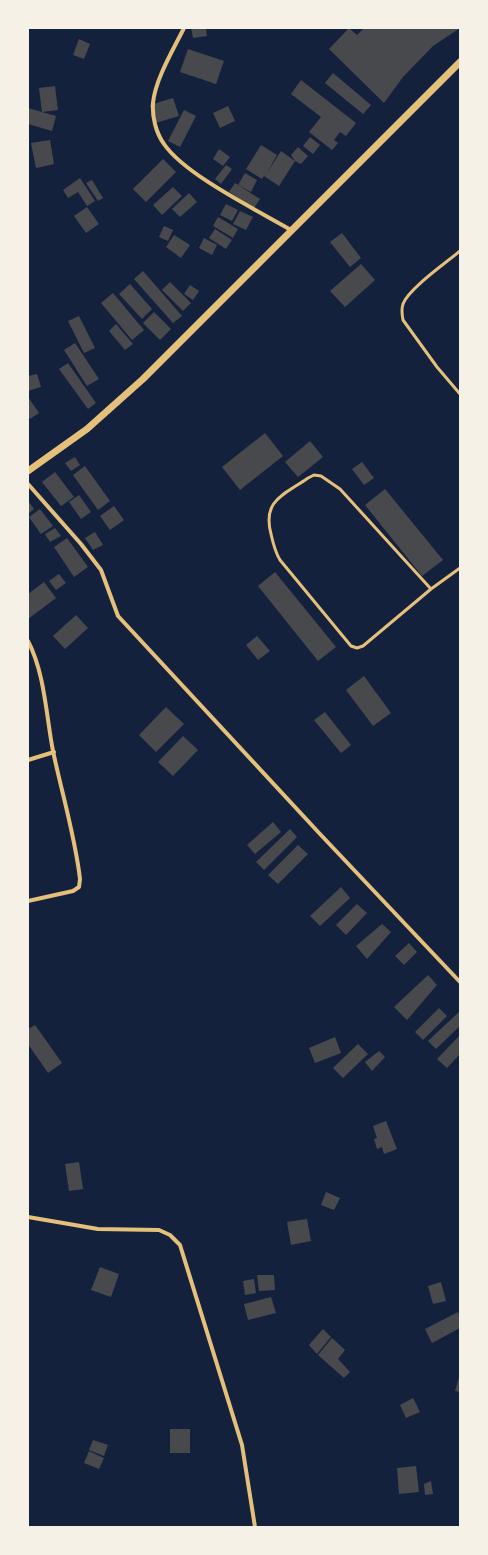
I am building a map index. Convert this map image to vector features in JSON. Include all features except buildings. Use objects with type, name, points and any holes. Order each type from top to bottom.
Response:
[{"type":"street","points":[[184,28],[154,94],[152,112],[157,130],[164,144],[186,167],[232,196],[291,230]]},
{"type":"street","points":[[28,470],[87,429],[143,379],[460,62]]},
{"type":"street","points":[[28,484],[81,544],[101,570],[118,616],[320,834],[460,982]]},
{"type":"street","points":[[28,641],[36,661],[54,752],[68,811],[80,879],[79,887],[73,891],[28,901]]},
{"type":"street","points":[[28,760],[54,752]]},
{"type":"street","points":[[28,1217],[98,1228],[159,1230],[170,1235],[180,1245],[242,1445],[255,1527]]},
{"type":"lane","points":[[460,251],[415,289],[404,303],[402,312],[403,320],[437,367],[460,394]]},
{"type":"lane","points":[[431,589],[340,489],[321,476],[314,475],[308,478],[274,502],[269,512],[268,523],[276,554],[351,646],[357,648],[363,646],[431,589],[460,568]]}]
